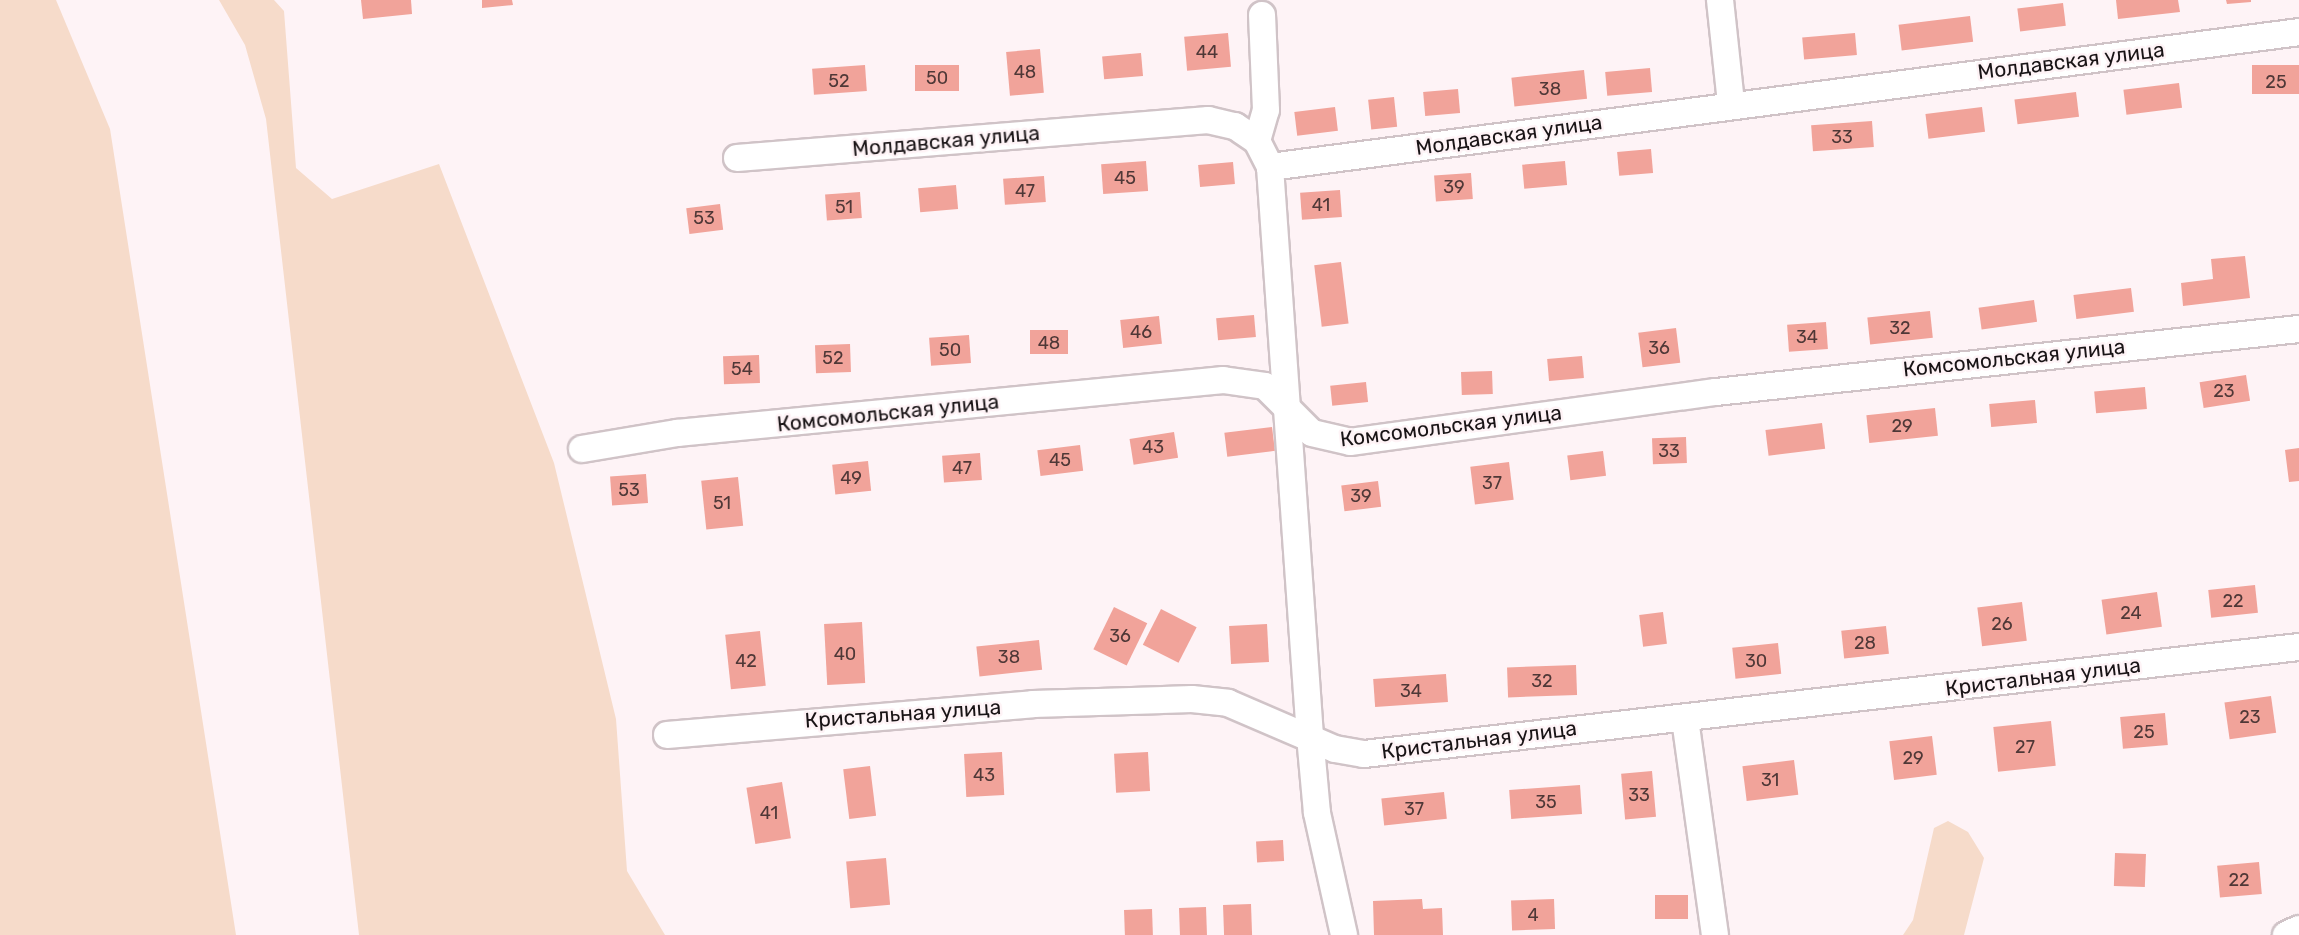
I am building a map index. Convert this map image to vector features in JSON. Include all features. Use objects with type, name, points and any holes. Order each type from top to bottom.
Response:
[{"type":"street","points":[[1720,0],[1731,103]]},
{"type":"street","points":[[1262,15],[1266,110],[1257,141],[1270,167],[1287,358],[1310,736],[1317,813],[1344,935]]},
{"type":"street","name":"Молдавская улица","points":[[1270,167],[1731,103],[2299,32]]},
{"type":"street","name":"Молдавская улица","points":[[737,158],[1208,120],[1235,125],[1257,141]]},
{"type":"street","name":"Комсомольская улица","points":[[582,449],[677,433],[1223,380],[1265,386],[1312,433],[1350,442],[1716,392],[2299,329]]},
{"type":"street","points":[[1265,386],[1287,358]]},
{"type":"street","name":"Кристальная улица","points":[[667,735],[1034,704],[1179,699],[1228,703],[1310,736],[1364,754],[2299,647]]},
{"type":"street","points":[[1685,719],[1715,935]]},
{"type":"street","points":[[2286,935],[2299,929]]},
{"type":"shaded area","points":[[0,0],[56,0],[110,129],[236,935],[0,935]]},
{"type":"shaded area","points":[[219,0],[274,0],[284,11],[296,168],[332,199],[439,164],[554,463],[616,719],[627,871],[665,935],[359,935],[266,119],[245,45]]},
{"type":"shaded area","points":[[1948,821],[1968,832],[1984,858],[1964,935],[1903,935],[1913,920],[1934,828]]},
{"type":"building","points":[[361,0],[411,0],[412,14],[363,19]]},
{"type":"building","points":[[482,0],[512,0],[513,5],[482,8]]},
{"type":"building","points":[[2116,0],[2178,0],[2180,12],[2118,19]]},
{"type":"building","points":[[2226,0],[2251,0],[2251,2],[2227,4]]},
{"type":"building","points":[[2063,3],[2066,26],[2020,31],[2017,9]]},
{"type":"building","points":[[1970,16],[1973,42],[1902,51],[1899,25]]},
{"type":"building","points":[[1228,33],[1231,67],[1187,71],[1184,37]]},
{"type":"building","points":[[1855,33],[1857,55],[1804,60],[1802,38]]},
{"type":"building","points":[[1040,49],[1044,93],[1010,96],[1006,52]]},
{"type":"building","points":[[1141,53],[1143,76],[1104,79],[1102,56]]},
{"type":"building","points":[[865,65],[867,91],[814,95],[812,69]]},
{"type":"building","points":[[915,65],[959,65],[959,91],[915,91]]},
{"type":"building","points":[[2252,65],[2299,65],[2299,94],[2252,94]]},
{"type":"building","points":[[1650,68],[1652,92],[1607,96],[1605,72]]},
{"type":"building","points":[[1584,70],[1587,99],[1514,106],[1511,78]]},
{"type":"building","points":[[2179,83],[2182,108],[2126,115],[2123,90]]},
{"type":"building","points":[[1458,89],[1460,113],[1425,116],[1423,92]]},
{"type":"building","points":[[2076,92],[2079,117],[2018,124],[2014,100]]},
{"type":"building","points":[[1394,97],[1397,127],[1371,130],[1368,100]]},
{"type":"building","points":[[1335,107],[1338,131],[1297,136],[1294,112]]},
{"type":"building","points":[[1982,107],[1985,132],[1928,139],[1925,114]]},
{"type":"building","points":[[1872,121],[1874,147],[1813,151],[1811,125]]},
{"type":"building","points":[[1651,149],[1653,173],[1619,176],[1617,152]]},
{"type":"building","points":[[1146,161],[1148,191],[1103,194],[1101,164]]},
{"type":"building","points":[[1565,161],[1567,185],[1524,189],[1522,165]]},
{"type":"building","points":[[1233,162],[1235,184],[1200,187],[1198,165]]},
{"type":"building","points":[[1471,173],[1473,199],[1436,202],[1434,176]]},
{"type":"building","points":[[1044,176],[1046,202],[1005,205],[1003,179]]},
{"type":"building","points":[[956,185],[958,209],[920,212],[918,188]]},
{"type":"building","points":[[1340,190],[1342,217],[1302,220],[1300,193]]},
{"type":"building","points":[[860,192],[862,218],[827,220],[825,194]]},
{"type":"building","points":[[720,204],[723,230],[689,234],[686,208]]},
{"type":"building","points":[[2245,256],[2250,298],[2183,306],[2181,283],[2213,279],[2211,259]]},
{"type":"building","points":[[1341,262],[1349,324],[1322,327],[1314,265]]},
{"type":"building","points":[[2131,288],[2134,312],[2076,319],[2073,295]]},
{"type":"building","points":[[2034,300],[2037,322],[1982,330],[1979,308]]},
{"type":"building","points":[[1930,311],[1933,338],[1870,344],[1867,318]]},
{"type":"building","points":[[1254,315],[1256,337],[1218,340],[1216,318]]},
{"type":"building","points":[[1159,316],[1162,344],[1123,348],[1120,320]]},
{"type":"building","points":[[1826,322],[1828,349],[1789,352],[1787,325]]},
{"type":"building","points":[[1676,328],[1680,363],[1643,367],[1638,333]]},
{"type":"building","points":[[1030,330],[1068,330],[1068,354],[1030,354]]},
{"type":"building","points":[[969,335],[971,363],[931,366],[929,338]]},
{"type":"building","points":[[850,344],[851,372],[816,373],[815,345]]},
{"type":"building","points":[[759,355],[760,383],[724,384],[723,356]]},
{"type":"building","points":[[1582,356],[1584,378],[1549,381],[1547,359]]},
{"type":"building","points":[[1492,371],[1493,394],[1462,395],[1461,372]]},
{"type":"building","points":[[2246,375],[2250,401],[2204,408],[2200,382]]},
{"type":"building","points":[[1366,382],[1368,402],[1332,406],[1330,386]]},
{"type":"building","points":[[2145,387],[2147,409],[2096,413],[2094,391]]},
{"type":"building","points":[[2035,400],[2037,423],[1991,427],[1989,404]]},
{"type":"building","points":[[1935,408],[1938,436],[1869,443],[1866,415]]},
{"type":"building","points":[[1822,423],[1825,449],[1769,456],[1765,430]]},
{"type":"building","points":[[1272,427],[1275,451],[1227,457],[1224,433]]},
{"type":"building","points":[[1174,432],[1178,458],[1134,465],[1130,439]]},
{"type":"building","points":[[1686,437],[1687,463],[1653,464],[1652,438]]},
{"type":"building","points":[[1080,445],[1083,471],[1040,476],[1037,450]]},
{"type":"building","points":[[2299,448],[2299,481],[2289,482],[2285,450]]},
{"type":"building","points":[[1603,451],[1606,476],[1570,480],[1567,455]]},
{"type":"building","points":[[980,453],[982,480],[944,483],[942,456]]},
{"type":"building","points":[[868,461],[871,491],[835,495],[832,465]]},
{"type":"building","points":[[1509,462],[1514,500],[1475,504],[1470,467]]},
{"type":"building","points":[[646,474],[648,503],[612,505],[610,477]]},
{"type":"building","points":[[738,477],[743,526],[706,530],[701,481]]},
{"type":"building","points":[[1378,481],[1381,507],[1344,511],[1341,486]]},
{"type":"building","points":[[2255,585],[2258,613],[2211,618],[2208,590]]},
{"type":"building","points":[[2157,592],[2162,627],[2106,634],[2102,600]]},
{"type":"building","points":[[2022,602],[2027,641],[1982,646],[1977,607]]},
{"type":"building","points":[[1114,607],[1147,623],[1127,665],[1093,649]]},
{"type":"building","points":[[1161,609],[1197,627],[1178,663],[1143,645]]},
{"type":"building","points":[[1663,612],[1667,644],[1643,647],[1639,615]]},
{"type":"building","points":[[862,622],[865,683],[827,685],[824,624]]},
{"type":"building","points":[[1267,624],[1269,662],[1231,664],[1229,626]]},
{"type":"building","points":[[1886,626],[1889,654],[1844,659],[1841,631]]},
{"type":"building","points":[[760,631],[766,686],[731,689],[725,635]]},
{"type":"building","points":[[1039,640],[1042,670],[979,676],[976,647]]},
{"type":"building","points":[[1778,643],[1781,674],[1735,679],[1732,648]]},
{"type":"building","points":[[1576,665],[1577,695],[1508,697],[1507,667]]},
{"type":"building","points":[[1446,674],[1448,702],[1375,707],[1373,679]]},
{"type":"building","points":[[2271,696],[2276,733],[2230,739],[2224,703]]},
{"type":"building","points":[[2165,713],[2168,745],[2123,749],[2120,717]]},
{"type":"building","points":[[2051,721],[2056,766],[1998,772],[1993,727]]},
{"type":"building","points":[[1932,736],[1937,775],[1894,780],[1889,741]]},
{"type":"building","points":[[1002,752],[1004,795],[966,797],[964,754]]},
{"type":"building","points":[[1148,752],[1150,791],[1116,793],[1114,754]]},
{"type":"building","points":[[1794,760],[1798,795],[1747,801],[1742,766]]},
{"type":"building","points":[[870,766],[876,816],[849,819],[843,769]]},
{"type":"building","points":[[1652,771],[1656,817],[1625,820],[1621,774]]},
{"type":"building","points":[[782,782],[791,838],[755,844],[746,788]]},
{"type":"building","points":[[1580,785],[1582,814],[1511,819],[1509,790]]},
{"type":"building","points":[[1444,792],[1447,819],[1384,825],[1381,799]]},
{"type":"building","points":[[1283,840],[1284,861],[1257,862],[1256,841]]},
{"type":"building","points":[[2115,853],[2146,854],[2145,887],[2114,886]]},
{"type":"building","points":[[886,858],[890,905],[850,908],[846,861]]},
{"type":"building","points":[[2259,862],[2262,894],[2220,898],[2217,866]]},
{"type":"building","points":[[1655,895],[1688,895],[1688,919],[1655,919]]},
{"type":"building","points":[[1422,899],[1423,909],[1442,908],[1443,935],[1374,935],[1373,901]]},
{"type":"building","points":[[1554,899],[1555,929],[1512,930],[1511,901]]},
{"type":"building","points":[[1251,904],[1252,935],[1224,935],[1223,905]]},
{"type":"building","points":[[1206,907],[1207,935],[1180,935],[1179,908]]},
{"type":"building","points":[[1152,909],[1153,935],[1125,935],[1124,910]]}]
